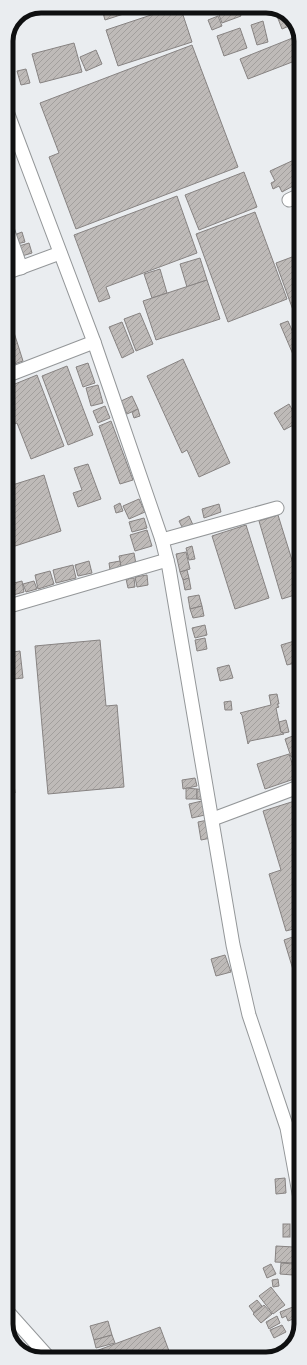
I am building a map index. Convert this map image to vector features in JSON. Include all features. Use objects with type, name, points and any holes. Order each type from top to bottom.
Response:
[{"type":"street","points":[[13,128],[94,342],[162,540],[167,560],[213,820],[233,945],[249,1015],[287,1128],[294,1166]]},
{"type":"street","points":[[13,246],[21,268]]},
{"type":"street","points":[[13,271],[60,253]]},
{"type":"street","points":[[13,373],[94,342]]},
{"type":"street","points":[[162,540],[277,508]]},
{"type":"street","points":[[13,605],[167,560]]},
{"type":"street","points":[[213,820],[294,789]]},
{"type":"street","points":[[13,1317],[44,1352]]},
{"type":"building","points":[[103,13],[127,13],[105,20]]},
{"type":"building","points":[[157,13],[182,13],[192,42],[118,66],[106,30]]},
{"type":"building","points":[[224,13],[240,13],[241,16],[222,23],[219,15]]},
{"type":"building","points":[[218,16],[222,26],[212,30],[208,20]]},
{"type":"building","points":[[277,16],[284,20],[289,26],[282,29]]},
{"type":"building","points":[[263,21],[268,42],[257,45],[251,25]]},
{"type":"building","points":[[240,28],[247,48],[224,56],[217,36]]},
{"type":"building","points":[[293,38],[294,61],[248,79],[240,59]]},
{"type":"building","points":[[74,43],[82,72],[40,83],[32,54]]},
{"type":"building","points":[[192,45],[238,167],[76,229],[49,157],[59,153],[40,103]]},
{"type":"building","points":[[96,50],[102,64],[86,71],[80,57]]},
{"type":"building","points":[[26,69],[30,83],[21,85],[17,71]]},
{"type":"building","points":[[294,160],[294,188],[293,186],[282,192],[279,186],[273,189],[271,183],[275,181],[270,171]]},
{"type":"building","points":[[244,172],[257,207],[199,230],[185,195]]},
{"type":"building","points":[[177,196],[197,253],[106,287],[110,298],[99,302],[74,235]]},
{"type":"building","points":[[255,212],[287,299],[228,322],[196,234]]},
{"type":"building","points":[[22,232],[25,242],[17,244],[14,235]]},
{"type":"building","points":[[29,243],[32,253],[22,256],[19,246]]},
{"type":"building","points":[[294,256],[294,310],[293,310],[276,263]]},
{"type":"building","points":[[200,258],[207,280],[187,287],[180,264]]},
{"type":"building","points":[[160,269],[167,293],[152,298],[144,274]]},
{"type":"building","points":[[207,280],[220,319],[156,340],[143,301]]},
{"type":"building","points":[[140,313],[153,344],[136,351],[124,319]]},
{"type":"building","points":[[288,321],[294,335],[294,351],[292,352],[280,324]]},
{"type":"building","points":[[122,322],[134,352],[122,358],[109,327]]},
{"type":"building","points":[[13,329],[23,361],[13,365]]},
{"type":"building","points":[[183,359],[230,463],[199,477],[187,450],[182,453],[147,376]]},
{"type":"building","points":[[88,363],[95,383],[83,387],[76,367]]},
{"type":"building","points":[[67,366],[93,435],[68,445],[42,376]]},
{"type":"building","points":[[37,375],[64,446],[31,459],[17,423],[13,425],[13,385]]},
{"type":"building","points":[[98,385],[103,403],[91,406],[86,388]]},
{"type":"building","points":[[132,396],[138,409],[127,414],[121,401]]},
{"type":"building","points":[[289,404],[294,413],[294,425],[284,430],[274,413]]},
{"type":"building","points":[[105,406],[110,418],[98,423],[93,411]]},
{"type":"building","points":[[138,409],[140,416],[134,418],[132,412]]},
{"type":"building","points":[[111,421],[133,480],[120,484],[99,426]]},
{"type":"building","points":[[88,464],[101,499],[78,507],[73,493],[82,490],[74,468]]},
{"type":"building","points":[[44,475],[61,531],[13,547],[13,485]]},
{"type":"building","points":[[139,499],[145,512],[129,519],[123,506]]},
{"type":"building","points":[[120,503],[123,511],[116,513],[114,506]]},
{"type":"building","points":[[219,504],[221,512],[204,518],[202,509]]},
{"type":"building","points":[[278,515],[294,566],[294,595],[282,599],[259,521]]},
{"type":"building","points":[[189,516],[193,525],[183,529],[179,521]]},
{"type":"building","points":[[144,518],[147,528],[132,532],[129,522]]},
{"type":"building","points":[[246,525],[269,598],[235,609],[212,536]]},
{"type":"building","points":[[147,530],[152,546],[135,551],[130,535]]},
{"type":"building","points":[[192,546],[195,559],[189,560],[186,548]]},
{"type":"building","points":[[186,552],[190,569],[180,572],[176,554]]},
{"type":"building","points":[[134,553],[136,564],[121,567],[119,556]]},
{"type":"building","points":[[89,561],[92,573],[78,576],[75,565]]},
{"type":"building","points":[[120,561],[121,567],[110,570],[109,563]]},
{"type":"building","points":[[73,565],[76,578],[56,583],[53,570]]},
{"type":"building","points":[[187,570],[189,578],[183,580],[180,572]]},
{"type":"building","points":[[50,571],[54,584],[38,589],[35,575]]},
{"type":"building","points":[[147,575],[148,585],[137,587],[135,577]]},
{"type":"building","points":[[134,578],[135,587],[128,588],[126,579]]},
{"type":"building","points":[[189,578],[191,589],[185,590],[183,580]]},
{"type":"building","points":[[22,581],[24,592],[13,595],[13,583]]},
{"type":"building","points":[[34,581],[37,589],[26,592],[23,584]]},
{"type":"building","points":[[199,595],[202,606],[190,609],[188,597]]},
{"type":"building","points":[[202,606],[204,616],[193,618],[190,609]]},
{"type":"building","points":[[205,625],[207,635],[195,638],[192,628]]},
{"type":"building","points":[[205,638],[207,649],[197,651],[195,640]]},
{"type":"building","points":[[100,640],[106,706],[117,705],[124,787],[48,794],[35,646]]},
{"type":"building","points":[[294,641],[294,663],[287,665],[281,645]]},
{"type":"building","points":[[20,651],[23,678],[13,679],[13,652]]},
{"type":"building","points":[[229,665],[233,678],[220,681],[217,668]]},
{"type":"building","points":[[277,694],[279,704],[277,704],[279,707],[276,708],[281,732],[284,734],[250,741],[248,744],[242,715],[240,713],[271,705],[269,695]]},
{"type":"building","points":[[231,701],[232,710],[225,710],[224,702]]},
{"type":"building","points":[[286,720],[289,732],[284,733],[281,732],[279,722]]},
{"type":"building","points":[[294,736],[294,756],[291,757],[285,739]]},
{"type":"building","points":[[289,754],[294,769],[294,779],[265,789],[257,764]]},
{"type":"building","points":[[13,774],[15,793],[13,793]]},
{"type":"building","points":[[195,778],[197,786],[183,789],[182,780]]},
{"type":"building","points":[[186,788],[197,789],[197,799],[186,799]]},
{"type":"building","points":[[197,789],[206,790],[205,800],[197,799]]},
{"type":"building","points":[[206,800],[209,814],[192,818],[189,804]]},
{"type":"building","points":[[294,801],[294,929],[286,931],[269,874],[281,870],[263,811]]},
{"type":"building","points":[[208,820],[211,838],[201,840],[198,822]]},
{"type":"building","points":[[294,936],[294,973],[284,940]]},
{"type":"building","points":[[225,955],[231,972],[216,976],[211,959]]},
{"type":"building","points":[[285,1178],[286,1193],[276,1194],[275,1179]]},
{"type":"building","points":[[283,1224],[290,1224],[290,1237],[283,1237]]},
{"type":"building","points":[[276,1246],[294,1247],[294,1263],[275,1262]]},
{"type":"building","points":[[281,1263],[294,1264],[293,1275],[280,1274]]},
{"type":"building","points":[[271,1264],[276,1274],[267,1278],[263,1268]]},
{"type":"building","points":[[278,1279],[279,1286],[273,1287],[272,1280]]},
{"type":"building","points":[[271,1287],[285,1305],[273,1314],[259,1296]]},
{"type":"building","points":[[257,1300],[262,1306],[254,1313],[249,1306]]},
{"type":"building","points":[[264,1305],[272,1314],[261,1323],[253,1314]]},
{"type":"building","points":[[294,1307],[294,1319],[288,1321],[286,1316],[282,1318],[280,1312]]},
{"type":"building","points":[[277,1316],[280,1323],[269,1329],[266,1322]]},
{"type":"building","points":[[108,1321],[112,1335],[94,1340],[90,1326]]},
{"type":"building","points":[[282,1325],[286,1332],[274,1338],[270,1330]]},
{"type":"building","points":[[160,1327],[169,1352],[93,1352]]},
{"type":"building","points":[[112,1335],[115,1343],[96,1348],[94,1340]]}]
